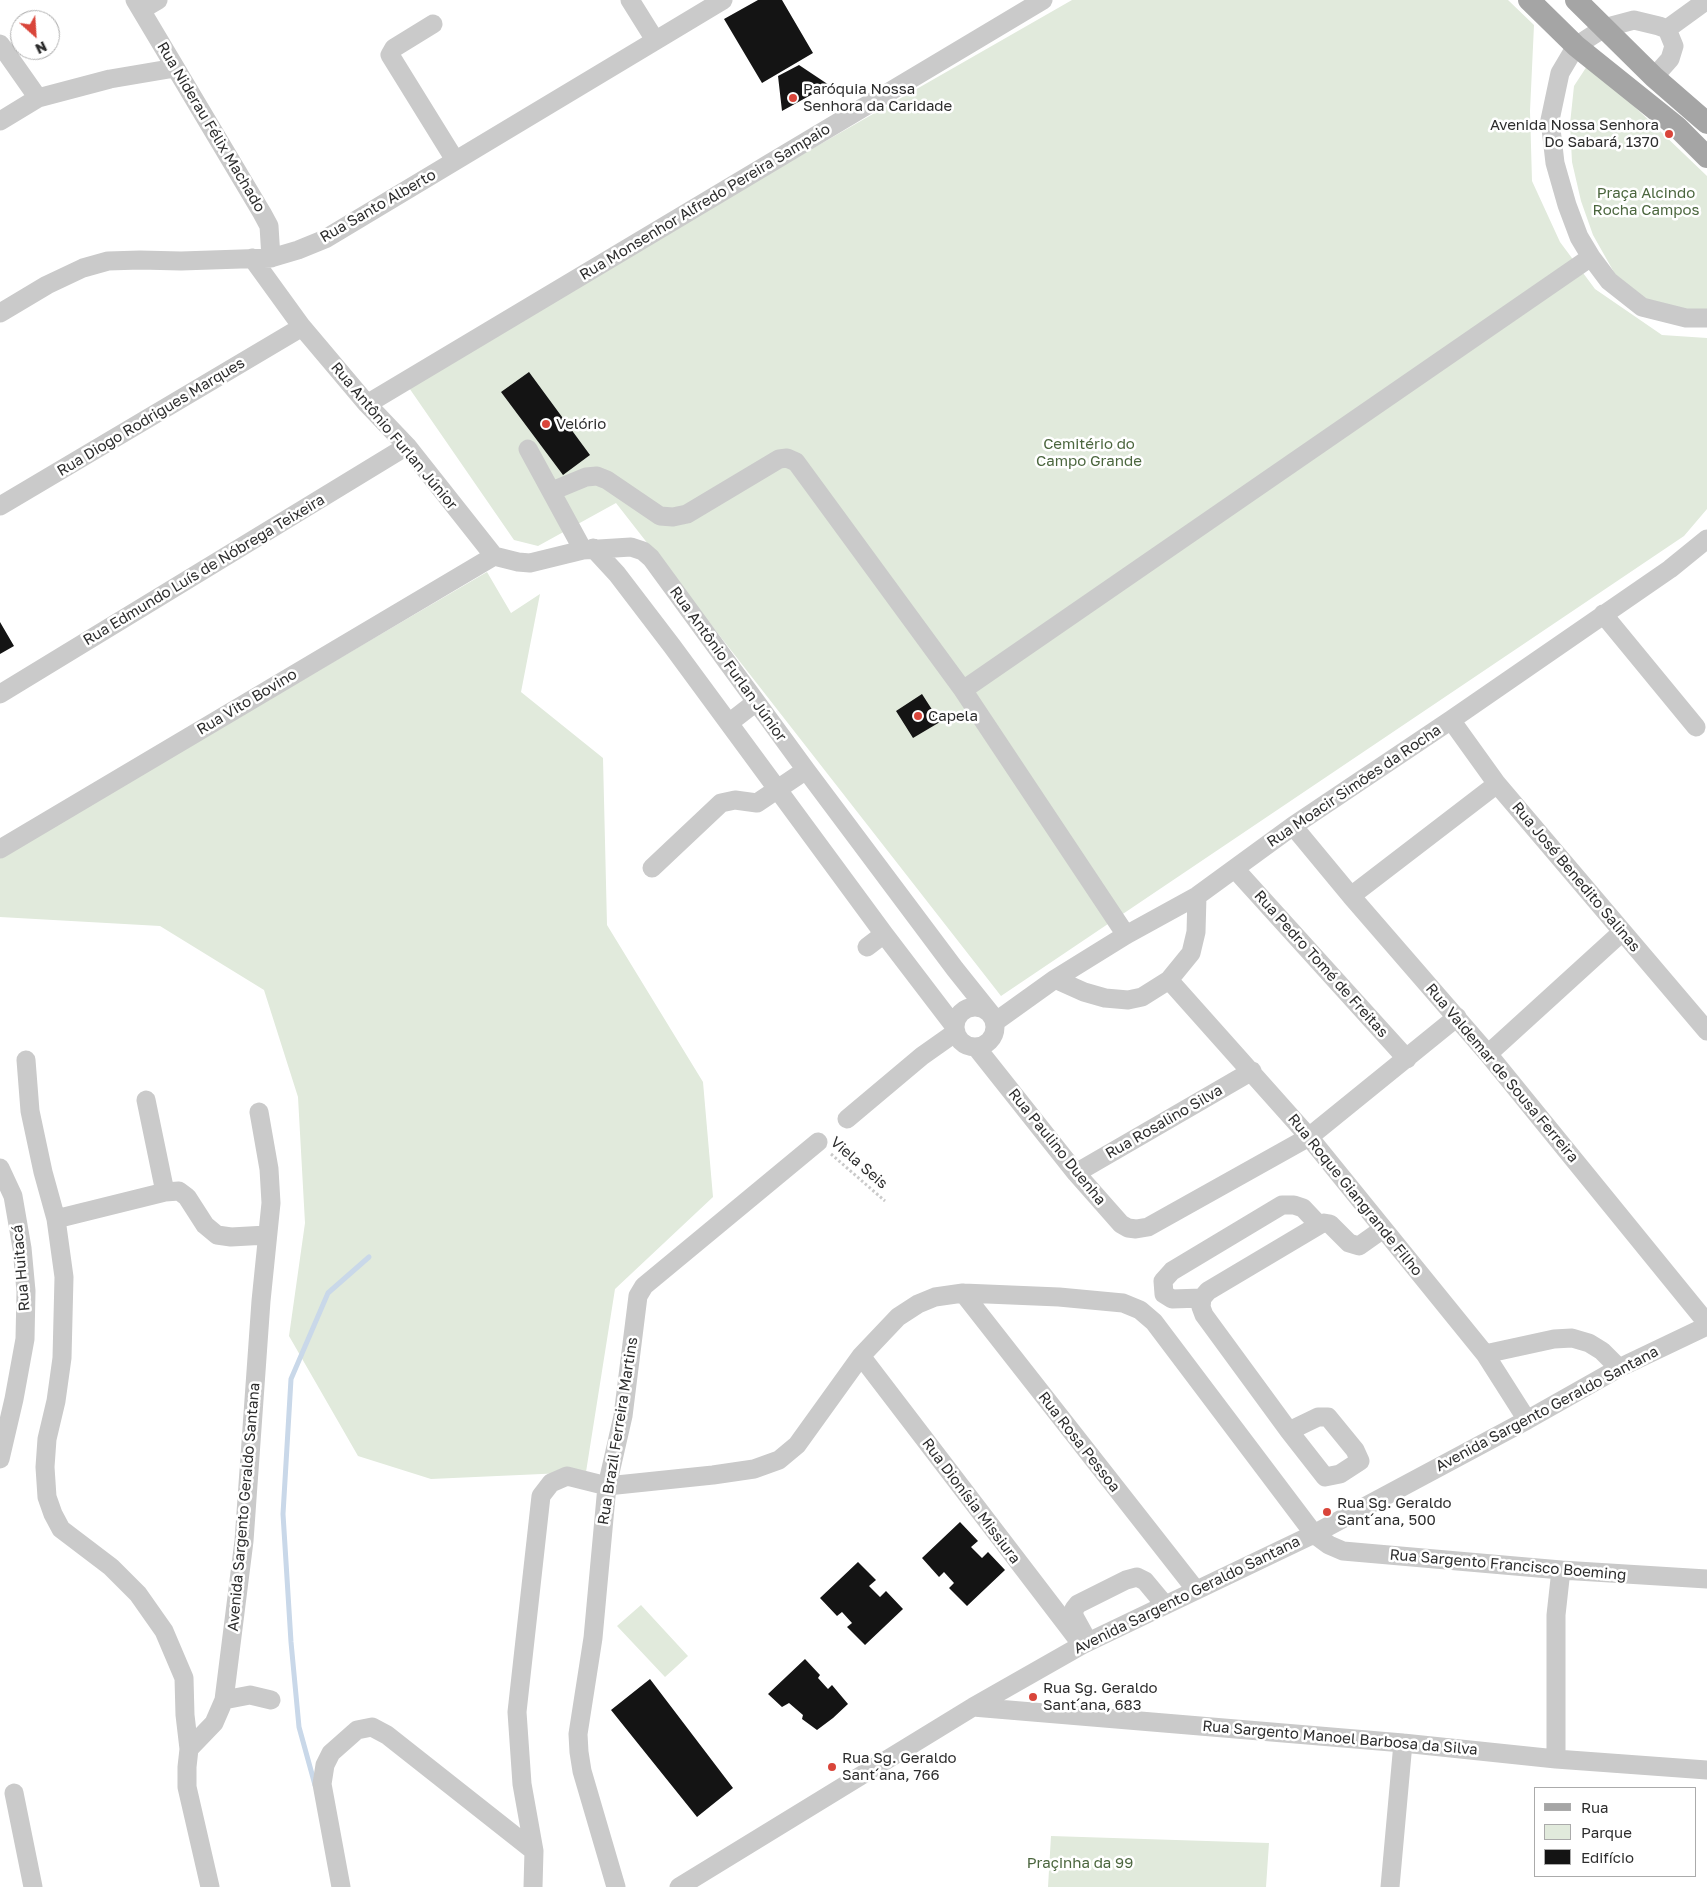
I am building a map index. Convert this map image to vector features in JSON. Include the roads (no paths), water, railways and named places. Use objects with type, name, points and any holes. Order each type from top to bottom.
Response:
[{"type":"main road","points":[[1529,0],[1576,46],[1678,127],[1707,157]]},
{"type":"main road","points":[[1576,0],[1654,77],[1707,123]]},
{"type":"street","points":[[138,5],[158,0]]},
{"type":"street","points":[[630,0],[655,40]]},
{"type":"street","name":"Rua Santo Alberto","points":[[0,313],[47,285],[83,268],[108,262],[271,258],[325,239],[723,0]]},
{"type":"street","name":"Rua Monsenhor Alfredo Pereira Sampaio","points":[[367,404],[1042,0]]},
{"type":"street","points":[[1667,29],[1707,0]]},
{"type":"street","name":"Rua Niderau Félix Machado","points":[[138,5],[262,212],[269,226],[271,258]]},
{"type":"street","points":[[1667,29],[1634,20],[1604,28],[1576,46],[1560,73],[1550,120],[1555,163],[1567,205],[1579,237],[1591,258],[1609,281],[1642,307],[1686,318],[1707,318]]},
{"type":"street","points":[[432,24],[394,48],[390,55],[455,160]]},
{"type":"street","points":[[1654,77],[1670,58],[1674,46],[1667,29]]},
{"type":"street","points":[[0,44],[38,98]]},
{"type":"street","points":[[0,121],[38,98],[110,79],[176,68]]},
{"type":"street","name":"Rua Antônio Furlan Júnior","points":[[252,258],[302,328],[367,404],[407,446],[494,556],[530,563],[588,549],[631,547],[643,551],[650,558],[806,770],[993,1018]]},
{"type":"street","points":[[963,690],[1591,258]]},
{"type":"street","name":"Rua Diogo Rodrigues Marques","points":[[0,506],[302,328]]},
{"type":"street","name":"Rua Edmundo Luís de Nóbrega Teixeira","points":[[0,694],[407,446]]},
{"type":"street","points":[[528,449],[588,549],[618,574],[779,789],[955,1030],[960,1040],[967,1045],[976,1047],[984,1045],[991,1039],[995,1031],[993,1018],[981,1008],[969,1008],[959,1015],[955,1030],[847,1119]]},
{"type":"street","points":[[552,491],[586,477],[598,476],[607,480],[660,516],[673,517],[687,514],[779,459],[787,458],[796,462],[963,690],[1126,935]]},
{"type":"street","name":"Rua Moacir Simões da Rocha","points":[[993,1018],[1126,935],[1197,896],[1293,826],[1670,569],[1707,539]]},
{"type":"street","name":"Rua Vito Bovino","points":[[0,849],[494,556]]},
{"type":"street","points":[[1603,614],[1696,727]]},
{"type":"street","points":[[730,723],[756,702]]},
{"type":"street","name":"Rua José Benedito Salinas","points":[[1450,720],[1497,784],[1707,1031]]},
{"type":"street","points":[[652,868],[721,803],[736,800],[757,803],[806,770]]},
{"type":"street","points":[[1351,896],[1497,784]]},
{"type":"street","name":"Rua Valdemar de Sousa Ferreira","points":[[1293,826],[1488,1054],[1707,1324]]},
{"type":"street","name":"Rua Pedro Tomé de Freitas","points":[[1235,869],[1407,1059]]},
{"type":"street","points":[[1055,979],[1084,992],[1105,998],[1128,1000],[1142,997],[1169,980],[1191,953],[1196,932],[1197,896]]},
{"type":"street","points":[[1488,1054],[1622,932]]},
{"type":"street","points":[[867,947],[884,934]]},
{"type":"street","name":"Rua Roque Giangrande Filho","points":[[1169,980],[1309,1137],[1485,1354],[1527,1420]]},
{"type":"street","points":[[1309,1137],[1457,1017]]},
{"type":"street","name":"Rua Paulino Duenha","points":[[976,1047],[1076,1173],[1121,1224],[1128,1228],[1148,1227],[1309,1137]]},
{"type":"street","points":[[26,1060],[30,1111],[43,1172],[56,1219],[64,1277],[64,1327],[59,1375],[47,1439],[45,1467],[47,1497],[52,1514],[61,1529],[111,1567],[138,1594],[164,1631],[184,1678],[185,1715],[189,1749],[187,1786],[210,1887]]},
{"type":"street","name":"Rua Rosalino Silva","points":[[1076,1173],[1252,1071]]},
{"type":"street","points":[[146,1100],[165,1192]]},
{"type":"street","name":"Avenida Sargento Geraldo Santana","points":[[189,1749],[214,1723],[224,1700],[244,1541],[271,1203],[269,1169],[259,1112]]},
{"type":"street","name":"Rua Brazil Ferreira Martins","points":[[616,1887],[582,1771],[578,1734],[592,1638],[607,1486],[623,1416],[638,1296],[640,1290],[818,1142]]},
{"type":"street","name":"Rua Huitacá","points":[[0,1168],[13,1196],[22,1248],[26,1291],[25,1339],[0,1459]]},
{"type":"street","points":[[56,1219],[165,1192],[179,1191],[188,1197],[205,1225],[217,1235],[231,1237],[267,1236]]},
{"type":"street","points":[[1202,1298],[1172,1299],[1164,1294],[1162,1281],[1172,1271],[1282,1205],[1294,1204],[1303,1208],[1318,1225]]},
{"type":"street","points":[[1289,1431],[1204,1315],[1201,1307],[1202,1298],[1208,1291],[1318,1225],[1330,1224],[1349,1243],[1359,1246],[1383,1229]]},
{"type":"street","points":[[533,1887],[534,1851],[522,1784],[517,1712],[541,1496],[551,1483],[567,1476],[607,1486],[754,1469],[779,1460],[797,1445],[861,1356],[898,1318],[918,1304],[935,1297],[963,1293],[1059,1297],[1123,1303],[1140,1310],[1154,1322],[1314,1534]]},
{"type":"street","name":"Rua Rosa Pessoa","points":[[963,1293],[1196,1590]]},
{"type":"street","name":"Avenida Sargento Geraldo Santana","points":[[679,1887],[973,1707],[1085,1644],[1314,1534],[1620,1368],[1707,1324]]},
{"type":"street","points":[[1485,1354],[1554,1339],[1572,1338],[1588,1343],[1602,1351],[1620,1368]]},
{"type":"street","name":"Rua Dionísia Missiura","points":[[861,1356],[1085,1644]]},
{"type":"street","name":"Rua Sargento Francisco Boeming","points":[[1314,1534],[1329,1545],[1343,1551],[1561,1570],[1707,1580]]},
{"type":"street","points":[[1556,1759],[1556,1615],[1561,1570]]},
{"type":"street","points":[[1085,1644],[1074,1616],[1074,1609],[1078,1604],[1126,1580],[1137,1577],[1145,1581],[1165,1605]]},
{"type":"street","points":[[224,1700],[250,1695],[271,1700]]},
{"type":"street","name":"Rua Sargento Manoel Barbosa da Silva","points":[[973,1707],[1403,1743],[1556,1759],[1707,1770]]},
{"type":"street","points":[[341,1887],[322,1784],[325,1765],[331,1752],[357,1730],[372,1727],[387,1735],[534,1851]]},
{"type":"street","points":[[1390,1887],[1403,1743]]},
{"type":"street","points":[[14,1793],[33,1887]]},
{"type":"waterway","points":[[315,1785],[299,1727],[291,1642],[283,1514],[291,1379],[328,1293],[369,1257]]},
{"type":"place","name":"Paróquia Nossa Senhora da Caridade","points":[[793,98]]},
{"type":"place","name":"Avenida Nossa Senhora Do Sabará, 1370","points":[[1669,134]]},
{"type":"place","name":"Velório","points":[[546,424]]},
{"type":"place","name":"Capela","points":[[918,716]]},
{"type":"place","name":"Rua Sg. Geraldo Sant´ana, 500","points":[[1327,1512]]},
{"type":"place","name":"Rua Sg. Geraldo Sant´ana, 683","points":[[1033,1697]]},
{"type":"place","name":"Rua Sg. Geraldo Sant´ana, 766","points":[[832,1767]]},
{"type":"park label","name":"Praça Alcindo Rocha Campos","points":[[1646,202]]},
{"type":"park label","name":"Cemitério do Campo Grande","points":[[1089,452]]},
{"type":"park label","name":"Praçinha da 99","points":[[1080,1863]]}]
